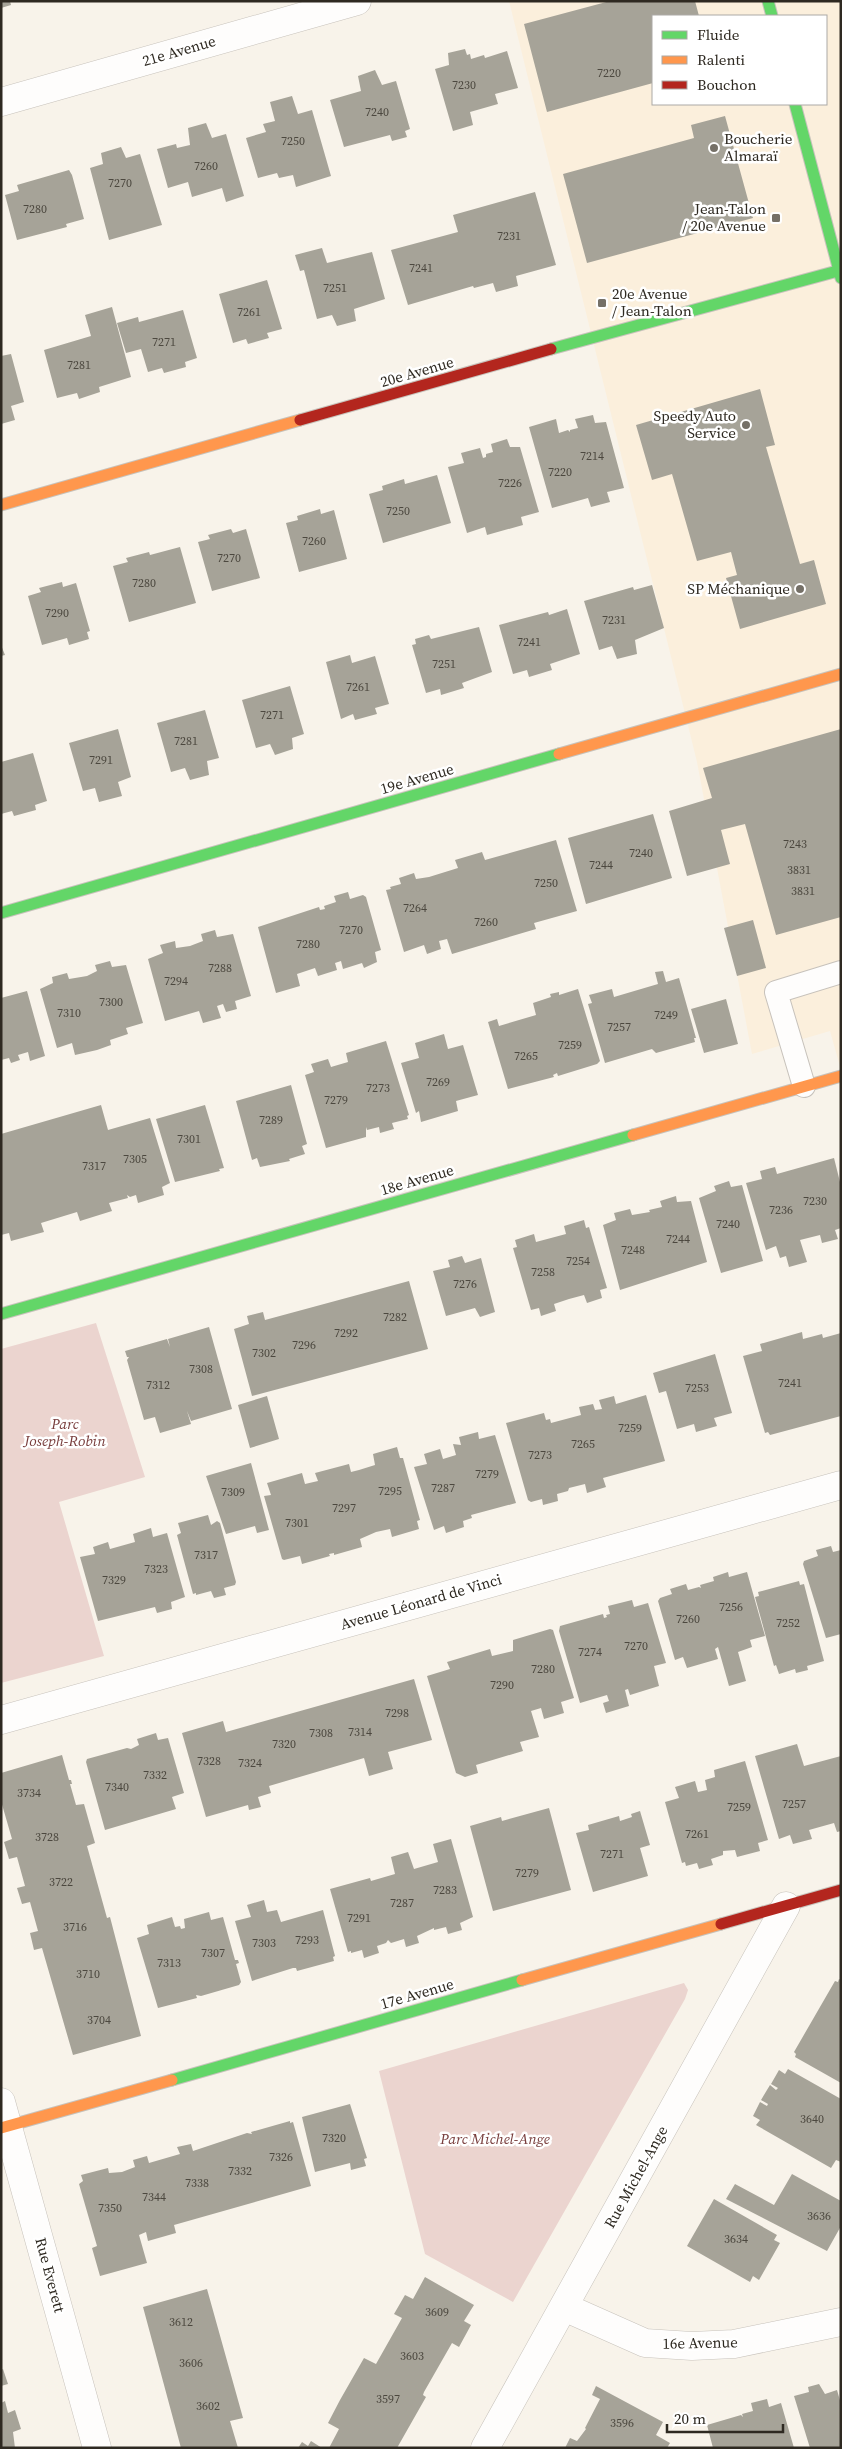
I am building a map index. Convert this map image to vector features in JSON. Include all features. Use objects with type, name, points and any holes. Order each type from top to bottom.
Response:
[{"type":"street","name":"21e Avenue","points":[[1,102],[357,1]]},
{"type":"street","points":[[768,1],[772,15]]},
{"type":"street","points":[[794,105],[840,272]]},
{"type":"street","name":"20e Avenue","points":[[1,505],[604,334],[840,272]]},
{"type":"street","name":"19e Avenue","points":[[1,913],[841,674]]},
{"type":"street","name":"18e Avenue","points":[[1,1314],[841,1076]]},
{"type":"street","name":"Avenue Léonard de Vinci","points":[[1,1720],[841,1485]]},
{"type":"street","name":"17e Avenue","points":[[3,2119],[841,1890]]},
{"type":"street","name":"Rue Michel-Ange","points":[[485,2448],[786,1906]]},
{"type":"street","name":"Rue Everett","points":[[3,2119],[97,2448]]},
{"type":"street","name":"16e Avenue","points":[[564,2307],[645,2343],[674,2345],[734,2344],[841,2322]]},
{"type":"lane","points":[[804,1086],[776,992],[841,972]]},
{"type":"shaded area","points":[[509,1],[841,1],[841,1070],[830,1031],[752,1054],[697,762]]},
{"type":"green space","name":"Parc Joseph-Robin","points":[[96,1323],[145,1477],[59,1502],[104,1656],[1,1683],[1,1349]]},
{"type":"green space","name":"Parc Michel-Ange","points":[[684,1983],[688,1990],[685,1999],[513,2302],[425,2254],[379,2071]]},
{"type":"building","points":[[1,1],[10,1],[11,5],[1,8]]},
{"type":"building","points":[[610,1],[695,1],[699,15],[652,15],[652,83],[547,112],[524,24]]},
{"type":"building","points":[[465,49],[467,55],[470,54],[471,59],[484,55],[485,58],[507,51],[518,88],[495,94],[498,104],[470,112],[473,125],[453,131],[435,69],[449,65],[448,53]]},
{"type":"building","points":[[375,70],[382,85],[396,81],[410,129],[405,131],[407,137],[392,141],[390,135],[344,147],[330,100],[361,91],[358,76]]},
{"type":"building","points":[[292,96],[298,114],[312,110],[331,176],[296,187],[293,175],[279,178],[277,173],[258,178],[246,138],[266,132],[263,124],[275,121],[270,102]]},
{"type":"building","points":[[725,116],[753,218],[587,263],[563,174],[694,138],[691,125]]},
{"type":"building","points":[[206,123],[212,138],[226,134],[244,196],[226,202],[222,188],[192,197],[188,182],[168,188],[157,149],[176,144],[177,148],[190,145],[188,128]]},
{"type":"building","points":[[121,147],[126,158],[140,154],[162,225],[109,240],[90,168],[103,164],[101,153]]},
{"type":"building","points":[[69,170],[84,219],[66,224],[67,227],[17,240],[5,195],[19,191],[17,185]]},
{"type":"building","points":[[535,192],[556,265],[516,276],[518,286],[496,292],[493,283],[474,288],[473,286],[408,305],[391,250],[458,232],[453,215]]},
{"type":"building","points":[[322,248],[327,263],[372,252],[385,299],[354,309],[356,321],[337,326],[332,315],[317,319],[304,270],[300,271],[295,255]]},
{"type":"building","points":[[267,280],[282,329],[267,333],[269,338],[248,344],[246,339],[233,343],[219,294]]},
{"type":"building","points":[[112,307],[131,377],[99,387],[100,392],[79,399],[77,393],[57,398],[44,350],[91,336],[85,315]]},
{"type":"building","points":[[183,310],[197,358],[185,362],[186,367],[164,373],[162,368],[148,372],[141,349],[126,353],[117,323],[138,317],[139,322]]},
{"type":"building","points":[[11,354],[24,402],[11,406],[15,420],[1,424],[1,356]]},
{"type":"building","points":[[760,389],[775,445],[766,447],[800,564],[814,560],[826,604],[740,629],[726,578],[737,575],[731,552],[697,561],[672,474],[652,480],[636,425]]},
{"type":"building","points":[[593,415],[595,423],[606,422],[624,488],[607,492],[610,502],[591,507],[588,498],[552,508],[529,427],[556,419],[559,433],[568,430],[570,432],[570,430],[578,428],[575,419]]},
{"type":"building","points":[[507,439],[510,447],[520,447],[539,512],[521,517],[523,525],[487,535],[485,527],[467,533],[448,467],[464,463],[461,453],[480,448],[483,458],[486,457],[486,454],[493,452],[491,444]]},
{"type":"building","points":[[437,475],[451,523],[383,543],[369,494],[383,490],[382,486],[404,479],[405,484]]},
{"type":"building","points":[[320,509],[321,514],[334,510],[347,559],[299,572],[286,523],[298,520],[297,516]]},
{"type":"building","points":[[231,529],[233,533],[246,529],[260,578],[212,591],[198,542],[210,539],[208,535]]},
{"type":"building","points":[[180,547],[196,603],[129,622],[113,566],[128,562],[126,558],[149,552],[150,555]]},
{"type":"building","points":[[62,582],[63,587],[76,583],[90,631],[87,632],[89,639],[69,645],[67,638],[42,645],[28,596],[41,592],[39,588]]},
{"type":"building","points":[[652,585],[664,628],[635,640],[637,654],[617,659],[612,646],[599,650],[584,601],[633,587],[634,590]]},
{"type":"building","points":[[567,609],[580,654],[550,664],[552,670],[529,677],[527,670],[513,674],[499,625],[548,612],[549,615]]},
{"type":"building","points":[[479,627],[492,672],[462,683],[464,688],[441,695],[440,689],[426,693],[412,645],[416,644],[415,639],[429,635],[431,639]]},
{"type":"building","points":[[1,645],[5,655],[1,656]]},
{"type":"building","points":[[350,655],[352,663],[375,656],[389,704],[375,708],[377,714],[355,720],[353,714],[341,719],[326,662]]},
{"type":"building","points":[[290,686],[304,734],[292,738],[293,749],[275,755],[270,744],[256,748],[242,700]]},
{"type":"building","points":[[205,710],[219,758],[207,761],[209,775],[190,780],[185,768],[171,772],[157,723]]},
{"type":"building","points":[[118,729],[131,777],[118,782],[122,796],[99,802],[95,788],[83,791],[69,743]]},
{"type":"building","points":[[841,729],[841,917],[776,935],[745,824],[721,830],[730,864],[687,876],[669,811],[712,798],[703,768]]},
{"type":"building","points":[[33,753],[47,801],[35,805],[36,810],[14,816],[12,811],[1,814],[1,762]]},
{"type":"building","points":[[653,814],[672,878],[586,904],[568,838]]},
{"type":"building","points":[[556,840],[577,911],[534,923],[536,929],[452,954],[447,939],[439,941],[441,949],[427,954],[424,945],[404,952],[386,890],[401,884],[399,878],[414,873],[416,879],[429,877],[458,868],[455,860],[482,852],[485,860]]},
{"type":"building","points":[[348,892],[350,899],[363,895],[366,897],[381,950],[375,952],[377,962],[364,968],[362,963],[343,969],[341,961],[335,963],[337,970],[318,976],[315,968],[297,974],[300,986],[276,993],[258,927],[319,907],[320,910],[325,909],[324,906],[336,902],[334,896]]},
{"type":"building","points":[[753,920],[766,968],[737,976],[724,928]]},
{"type":"building","points":[[215,930],[217,937],[233,934],[251,996],[235,1001],[237,1009],[226,1012],[223,1004],[217,1006],[221,1018],[203,1023],[199,1011],[165,1021],[148,959],[163,953],[160,945],[175,941],[176,948],[190,946],[203,941],[201,934]]},
{"type":"building","points":[[110,961],[112,967],[126,965],[143,1023],[126,1028],[128,1034],[110,1040],[111,1045],[97,1050],[75,1055],[72,1043],[57,1048],[40,989],[53,983],[52,977],[67,973],[69,979],[87,976],[97,971],[95,965]]},
{"type":"building","points":[[663,971],[666,982],[679,978],[696,1038],[694,1038],[695,1042],[656,1053],[652,1049],[605,1063],[588,1004],[592,1003],[589,995],[612,989],[614,997],[658,984],[655,972]]},
{"type":"building","points":[[578,989],[600,1061],[597,1064],[558,1076],[557,1073],[553,1075],[554,1077],[508,1089],[488,1022],[497,1019],[499,1026],[536,1015],[533,1003],[551,997],[550,994],[559,992],[559,995]]},
{"type":"building","points":[[27,991],[45,1056],[30,1061],[28,1052],[18,1055],[20,1060],[11,1063],[9,1058],[1,1060],[1,998]]},
{"type":"building","points":[[726,999],[738,1044],[704,1053],[691,1009]]},
{"type":"building","points":[[444,1034],[448,1049],[463,1045],[478,1095],[456,1101],[458,1111],[421,1122],[419,1111],[416,1113],[401,1063],[419,1058],[415,1043]]},
{"type":"building","points":[[386,1041],[409,1115],[407,1116],[408,1119],[392,1123],[394,1129],[380,1133],[379,1127],[367,1130],[366,1127],[366,1137],[326,1148],[305,1075],[314,1072],[311,1064],[328,1059],[331,1067],[348,1062],[346,1053]]},
{"type":"building","points":[[291,1085],[307,1144],[302,1146],[305,1154],[289,1159],[290,1161],[260,1167],[257,1158],[252,1160],[236,1101]]},
{"type":"building","points":[[101,1105],[108,1130],[150,1118],[170,1183],[162,1187],[164,1195],[138,1203],[136,1195],[130,1197],[127,1195],[128,1198],[109,1203],[112,1211],[80,1221],[77,1212],[41,1223],[44,1232],[11,1241],[9,1233],[1,1235],[1,1134]]},
{"type":"building","points":[[205,1105],[224,1168],[219,1169],[220,1171],[175,1182],[156,1119]]},
{"type":"building","points":[[834,1158],[841,1186],[841,1228],[835,1230],[838,1239],[822,1243],[820,1235],[800,1240],[807,1262],[789,1267],[786,1256],[780,1258],[776,1246],[766,1250],[746,1183],[762,1179],[760,1171],[775,1167],[777,1174]]},
{"type":"building","points":[[729,1181],[731,1187],[742,1185],[763,1261],[721,1273],[699,1198],[716,1191],[714,1186]]},
{"type":"building","points":[[676,1196],[677,1202],[691,1201],[707,1262],[620,1290],[603,1225],[616,1220],[614,1213],[630,1209],[632,1215],[650,1212],[649,1210],[662,1207],[660,1201]]},
{"type":"building","points":[[584,1220],[586,1228],[589,1227],[607,1288],[600,1290],[602,1298],[587,1303],[584,1295],[569,1299],[554,1304],[556,1311],[541,1316],[539,1308],[531,1310],[513,1248],[517,1247],[515,1240],[534,1234],[536,1242],[566,1234],[564,1226]]},
{"type":"building","points":[[462,1256],[465,1263],[481,1258],[495,1312],[480,1317],[475,1308],[446,1316],[433,1271],[450,1267],[448,1260]]},
{"type":"building","points":[[409,1281],[428,1349],[252,1396],[234,1329],[249,1324],[247,1316],[263,1312],[265,1320]]},
{"type":"building","points":[[209,1327],[232,1409],[191,1421],[187,1411],[191,1424],[160,1433],[155,1417],[144,1420],[127,1360],[129,1357],[127,1357],[125,1351],[167,1339],[170,1347],[168,1339]]},
{"type":"building","points":[[802,1332],[803,1339],[822,1334],[823,1338],[841,1333],[841,1416],[770,1435],[768,1432],[765,1433],[743,1356],[762,1351],[760,1344]]},
{"type":"building","points":[[715,1354],[732,1413],[714,1418],[717,1426],[696,1432],[694,1424],[677,1429],[666,1391],[659,1393],[653,1373]]},
{"type":"building","points":[[646,1395],[665,1461],[603,1478],[606,1487],[587,1493],[585,1484],[569,1488],[568,1491],[557,1494],[558,1501],[543,1505],[542,1499],[531,1502],[528,1500],[506,1423],[544,1413],[546,1420],[550,1419],[551,1423],[581,1415],[579,1407],[593,1404],[595,1410],[602,1409],[599,1400],[614,1396],[616,1404]]},
{"type":"building","points":[[267,1396],[279,1439],[250,1448],[238,1405]]},
{"type":"building","points":[[478,1432],[479,1439],[495,1435],[516,1503],[471,1515],[472,1518],[463,1521],[464,1527],[446,1533],[444,1526],[434,1530],[414,1467],[427,1464],[424,1454],[440,1449],[443,1459],[456,1455],[453,1444],[461,1445],[459,1437]]},
{"type":"building","points":[[397,1447],[400,1458],[403,1458],[420,1520],[417,1521],[419,1529],[392,1537],[390,1529],[376,1532],[360,1539],[362,1547],[334,1555],[334,1553],[329,1554],[330,1556],[302,1564],[300,1556],[282,1559],[264,1496],[271,1495],[267,1483],[302,1473],[305,1484],[318,1481],[315,1473],[349,1464],[351,1472],[359,1470],[375,1465],[373,1454]]},
{"type":"building","points":[[251,1463],[269,1530],[257,1533],[255,1526],[226,1534],[206,1476]]},
{"type":"building","points":[[208,1515],[211,1525],[217,1521],[220,1523],[236,1582],[235,1585],[224,1588],[226,1595],[214,1598],[211,1591],[193,1594],[177,1535],[181,1533],[178,1523]]},
{"type":"building","points":[[151,1528],[153,1537],[167,1533],[185,1597],[171,1602],[172,1609],[157,1613],[155,1607],[98,1621],[80,1557],[95,1554],[93,1547],[108,1542],[110,1549],[135,1542],[133,1534]]},
{"type":"building","points":[[831,1546],[833,1552],[841,1550],[841,1634],[826,1638],[803,1564],[804,1561],[818,1556],[816,1550]]},
{"type":"building","points":[[728,1572],[729,1577],[747,1572],[765,1636],[750,1640],[752,1647],[738,1652],[746,1681],[729,1686],[718,1647],[715,1649],[718,1659],[687,1668],[683,1657],[675,1660],[658,1601],[660,1598],[672,1594],[670,1589],[686,1584],[688,1590],[701,1588],[700,1585],[714,1581],[713,1577]]},
{"type":"building","points":[[799,1581],[800,1585],[804,1584],[824,1661],[807,1666],[808,1670],[796,1673],[795,1669],[779,1674],[776,1665],[774,1666],[755,1597],[759,1596],[758,1592]]},
{"type":"building","points":[[632,1600],[634,1607],[648,1603],[666,1663],[654,1666],[659,1686],[630,1695],[628,1689],[625,1690],[629,1706],[606,1713],[603,1703],[609,1701],[607,1695],[580,1703],[559,1631],[560,1626],[603,1614],[604,1618],[607,1617],[606,1615],[610,1614],[608,1606]]},
{"type":"building","points":[[550,1629],[553,1630],[574,1698],[561,1702],[564,1713],[544,1719],[541,1708],[531,1711],[539,1737],[520,1742],[523,1751],[476,1765],[478,1773],[465,1777],[456,1773],[427,1676],[450,1669],[447,1662],[490,1649],[492,1656],[513,1651],[513,1640]]},
{"type":"building","points":[[414,1679],[432,1740],[388,1752],[393,1769],[369,1776],[364,1758],[269,1786],[271,1793],[258,1797],[261,1807],[249,1810],[248,1805],[206,1817],[182,1733],[223,1721],[226,1732]]},
{"type":"building","points":[[156,1733],[158,1740],[168,1738],[184,1793],[172,1797],[176,1809],[105,1830],[86,1762],[87,1759],[127,1748],[131,1749],[139,1745],[137,1739]]},
{"type":"building","points":[[797,1744],[804,1766],[841,1756],[841,1831],[837,1832],[834,1823],[809,1830],[812,1839],[793,1844],[790,1835],[779,1839],[755,1756]]},
{"type":"building","points":[[62,1755],[69,1780],[71,1780],[72,1784],[70,1784],[76,1805],[84,1804],[95,1843],[87,1846],[107,1918],[110,1917],[141,2036],[73,2055],[42,1948],[34,1950],[30,1933],[38,1931],[30,1902],[22,1904],[17,1888],[25,1886],[17,1857],[9,1859],[4,1842],[12,1839],[1,1801],[1,1773]]},
{"type":"building","points":[[745,1761],[768,1840],[758,1843],[760,1851],[737,1857],[735,1850],[723,1851],[723,1855],[711,1859],[713,1865],[699,1869],[697,1863],[686,1866],[685,1862],[682,1863],[665,1802],[679,1798],[675,1787],[695,1781],[698,1792],[707,1790],[705,1780],[715,1777],[714,1770]]},
{"type":"building","points":[[549,1808],[571,1890],[493,1911],[470,1826],[501,1817],[502,1821]]},
{"type":"building","points":[[640,1811],[650,1845],[640,1848],[648,1876],[593,1892],[576,1833],[589,1830],[588,1825],[619,1816],[620,1821],[632,1817],[631,1814]]},
{"type":"building","points":[[451,1839],[473,1917],[460,1923],[462,1930],[448,1934],[446,1927],[434,1930],[434,1928],[417,1936],[419,1943],[406,1947],[404,1939],[391,1943],[388,1940],[386,1943],[377,1946],[379,1953],[364,1958],[362,1950],[348,1952],[330,1889],[370,1878],[371,1881],[395,1874],[391,1857],[408,1852],[414,1869],[438,1862],[433,1844]]},
{"type":"building","points":[[264,1900],[267,1912],[277,1910],[281,1922],[323,1910],[335,1956],[333,1957],[334,1961],[297,1971],[296,1968],[293,1968],[252,1981],[235,1921],[251,1917],[247,1905]]},
{"type":"building","points":[[209,1912],[211,1920],[223,1917],[235,1960],[238,1960],[239,1963],[236,1964],[241,1982],[239,1985],[201,1996],[196,1995],[197,1998],[158,2008],[137,1938],[149,1934],[147,1925],[172,1917],[175,1927],[180,1926],[181,1929],[185,1928],[184,1919]]},
{"type":"building","points":[[839,1979],[841,1980],[841,2083],[795,2057],[796,2054],[794,2052],[835,1981],[838,1982]]},
{"type":"building","points":[[788,2069],[841,2099],[841,2162],[836,2160],[831,2168],[756,2125],[760,2120],[753,2116],[760,2102],[767,2106],[768,2104],[761,2100],[770,2085],[776,2090],[778,2088],[771,2084],[779,2070],[785,2074]]},
{"type":"building","points":[[350,2104],[367,2158],[364,2159],[366,2166],[351,2170],[350,2163],[315,2172],[302,2117]]},
{"type":"building","points":[[290,2121],[290,2123],[293,2122],[311,2186],[174,2225],[176,2233],[148,2241],[146,2232],[139,2235],[147,2263],[100,2276],[92,2248],[97,2246],[79,2184],[83,2181],[81,2175],[108,2168],[109,2173],[122,2172],[135,2167],[133,2160],[147,2156],[149,2163],[180,2154],[177,2147],[191,2144],[193,2151]]},
{"type":"building","points":[[792,2174],[841,2201],[841,2226],[827,2251],[726,2199],[735,2184],[774,2205]]},
{"type":"building","points":[[714,2199],[777,2235],[774,2240],[780,2243],[759,2280],[753,2276],[750,2282],[687,2246]]},
{"type":"building","points":[[425,2277],[474,2305],[464,2321],[471,2325],[459,2347],[452,2343],[424,2392],[423,2395],[426,2397],[397,2448],[329,2448],[339,2429],[328,2423],[340,2400],[364,2358],[376,2364],[402,2318],[394,2314],[405,2295],[413,2299]]},
{"type":"building","points":[[207,2289],[243,2418],[230,2421],[238,2448],[181,2448],[143,2307]]},
{"type":"building","points":[[3,2369],[8,2384],[1,2386],[1,2370]]},
{"type":"building","points":[[819,2384],[825,2394],[837,2390],[841,2404],[841,2448],[810,2448],[794,2396],[809,2392],[808,2387]]},
{"type":"building","points":[[596,2386],[663,2422],[656,2435],[670,2443],[667,2448],[565,2448],[570,2438],[577,2441],[586,2429],[600,2399],[592,2395]]},
{"type":"building","points":[[767,2399],[769,2407],[781,2403],[794,2448],[713,2448],[707,2425],[741,2415],[743,2417],[742,2414],[753,2411],[751,2403]]},
{"type":"building","points":[[5,2401],[8,2413],[15,2410],[21,2429],[13,2432],[15,2448],[1,2448],[1,2403]]},
{"type":"building","points":[[311,2441],[322,2448],[298,2448],[302,2442],[308,2446]]},
{"type":"traffic: fast","points":[[768,1],[772,15]]},
{"type":"traffic: fast","points":[[795,105],[841,278]]},
{"type":"traffic: fast","points":[[551,349],[841,270]]},
{"type":"traffic: fast","points":[[1,913],[559,754]]},
{"type":"traffic: fast","points":[[1,1314],[633,1135]]},
{"type":"traffic: fast","points":[[172,2080],[522,1980]]},
{"type":"traffic: slow","points":[[1,505],[300,420]]},
{"type":"traffic: slow","points":[[559,754],[841,674]]},
{"type":"traffic: slow","points":[[633,1135],[841,1076]]},
{"type":"traffic: slow","points":[[522,1980],[721,1924]]},
{"type":"traffic: slow","points":[[1,2128],[172,2080]]},
{"type":"traffic: jam","points":[[300,420],[551,349]]},
{"type":"traffic: jam","points":[[721,1924],[841,1890]]},
{"type":"place","name":"Boucherie Almaraï","points":[[714,148]]},
{"type":"place","name":"Jean-Talon / 20e Avenue","points":[[776,218]]},
{"type":"place","name":"20e Avenue / Jean-Talon","points":[[602,303]]},
{"type":"place","name":"Speedy Auto Service","points":[[746,425]]},
{"type":"place","name":"SP Méchanique","points":[[800,589]]}]
